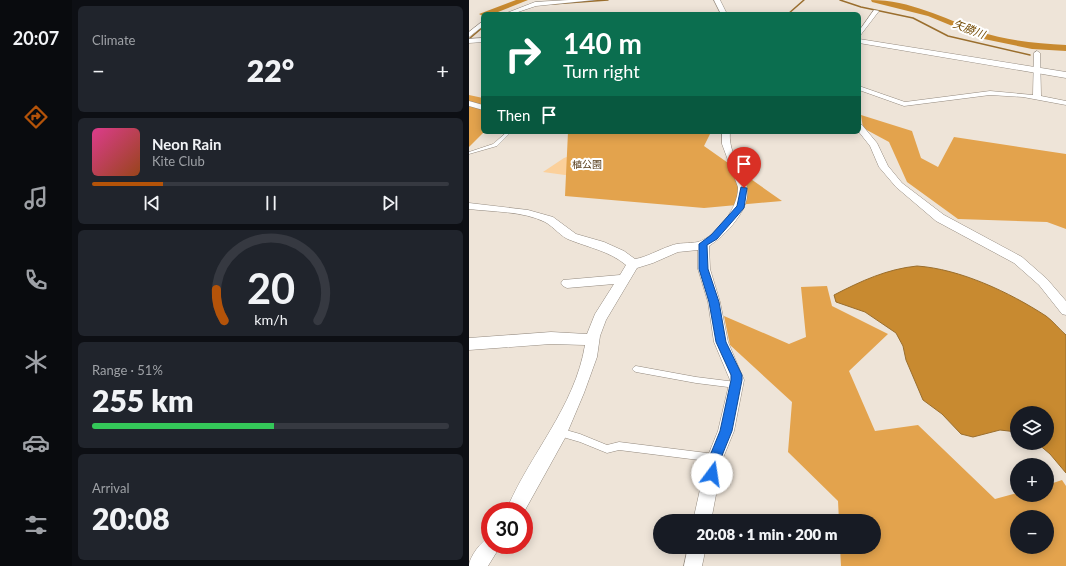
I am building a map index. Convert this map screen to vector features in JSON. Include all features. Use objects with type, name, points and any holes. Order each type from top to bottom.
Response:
[{"type":"street","points":[[513,12],[535,4],[591,0]]},
{"type":"street","points":[[717,0],[723,12]]},
{"type":"street","points":[[861,32],[876,11]]},
{"type":"street","points":[[470,31],[481,24]]},
{"type":"street","points":[[469,41],[481,40]]},
{"type":"street","points":[[861,41],[1066,75]]},
{"type":"street","points":[[1037,53],[1037,98]]},
{"type":"street","points":[[861,89],[904,104],[983,94],[1012,94],[1066,103]]},
{"type":"street","points":[[469,103],[481,107]]},
{"type":"street","points":[[861,130],[874,145],[884,167],[899,185],[940,218],[1018,260],[1043,282],[1066,310]]},
{"type":"street","points":[[520,502],[559,432],[577,394],[590,357],[593,340],[600,318],[633,264],[648,261],[674,248],[703,244],[714,237],[741,207],[744,196],[744,188],[725,142],[726,134]]},
{"type":"street","points":[[469,206],[528,213],[549,220],[572,237],[600,245],[620,254],[633,264]]},
{"type":"street","points":[[703,244],[704,269],[714,302],[721,342],[736,375],[736,385],[726,431],[715,458],[703,514]]},
{"type":"street","points":[[567,283],[624,279]]},
{"type":"street","points":[[469,344],[551,338],[593,340]]},
{"type":"street","points":[[477,566],[486,554]]},
{"type":"street","points":[[693,566],[696,554]]},
{"type":"lane","points":[[469,153],[495,145],[507,134]]},
{"type":"lane","points":[[636,369],[696,380],[736,385]]},
{"type":"lane","points":[[559,432],[580,438],[607,449],[619,446],[715,458]]},
{"type":"green space","points":[[469,95],[481,98],[482,134],[469,147]]},
{"type":"green space","points":[[861,115],[912,131],[921,158],[938,167],[954,137],[1066,154],[1066,229],[1047,222],[958,219],[907,182],[889,142],[863,128]]},
{"type":"green space","points":[[568,134],[710,134],[704,146],[782,201],[704,208],[565,196]]},
{"type":"green space","name":"植公園","points":[[586,150],[594,179],[543,172],[564,158]]},
{"type":"green space","points":[[827,286],[832,306],[888,334],[849,371],[875,431],[918,425],[995,499],[1010,495],[1010,502],[1054,502],[1054,483],[1062,480],[1066,486],[1066,566],[841,566],[840,554],[881,554],[881,514],[839,514],[838,501],[788,452],[792,402],[730,345],[724,316],[789,344],[806,337],[801,287]]},
{"type":"shaded area","points":[[917,266],[933,268],[984,283],[1032,307],[1051,320],[1066,335],[1066,473],[1045,450],[1054,450],[1054,406],[1010,406],[1010,431],[1000,430],[973,437],[961,434],[942,414],[923,400],[906,360],[903,346],[896,333],[865,312],[836,302],[834,295],[864,280]]},
{"type":"waterway","name":"矢勝川","points":[[490,12],[524,0]]},
{"type":"waterway","points":[[552,4],[608,0]]},
{"type":"waterway","points":[[790,12],[804,0]]},
{"type":"waterway","points":[[840,0],[861,7],[913,18],[948,36],[1030,55]]},
{"type":"waterway","name":"矢勝川","points":[[875,0],[931,14],[988,37],[1032,46],[1066,48]]},
{"type":"waterway","points":[[469,39],[481,29]]},
{"type":"route","points":[[712,474],[715,458],[726,431],[737,380],[721,342],[714,302],[704,269],[703,244],[714,237],[741,207],[744,196],[744,188]]}]
